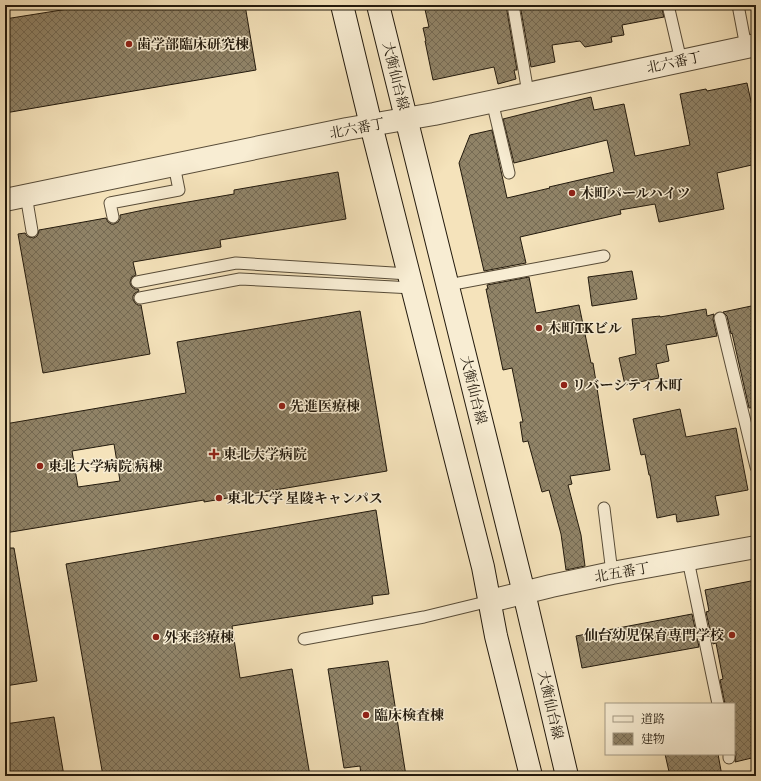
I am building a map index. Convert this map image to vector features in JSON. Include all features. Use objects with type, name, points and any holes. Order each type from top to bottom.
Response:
[{"type":"main road","points":[[342,5],[483,566],[496,636],[530,776]]},
{"type":"main road","name":"大衡仙台線","points":[[378,5],[524,593],[567,776]]},
{"type":"main road","name":"北六番丁","points":[[5,200],[371,125],[434,114],[492,100],[751,46]]},
{"type":"main road","name":"北五番丁","points":[[490,601],[612,573],[756,547]]},
{"type":"lane","points":[[513,5],[528,93]]},
{"type":"lane","points":[[668,5],[681,61]]},
{"type":"lane","points":[[738,5],[751,46]]},
{"type":"lane","points":[[492,100],[509,173]]},
{"type":"lane","points":[[113,217],[110,203],[179,190],[174,165]]},
{"type":"lane","points":[[26,195],[32,231]]},
{"type":"lane","points":[[448,285],[604,256]]},
{"type":"lane","points":[[137,282],[236,263],[411,281]]},
{"type":"lane","points":[[140,298],[240,278],[411,281]]},
{"type":"lane","points":[[720,318],[756,467]]},
{"type":"lane","points":[[604,508],[612,573]]},
{"type":"lane","points":[[688,560],[718,703]]},
{"type":"lane","points":[[304,640],[424,617],[490,601]]},
{"type":"building","name":"歯学部臨床研究棟","points":[[93,5],[245,5],[256,70],[5,113],[5,19]]},
{"type":"building","points":[[424,5],[506,5],[517,70],[514,70],[516,79],[498,84],[494,67],[433,80],[423,28],[429,27]]},
{"type":"building","points":[[520,5],[661,5],[664,17],[622,25],[624,35],[611,37],[612,42],[585,47],[580,41],[552,45],[555,62],[531,67]]},
{"type":"building","points":[[747,83],[756,124],[756,164],[717,173],[724,209],[659,222],[655,204],[620,210],[621,214],[520,237],[526,263],[484,271],[459,163],[470,135],[492,130],[507,198],[614,172],[607,140],[514,163],[503,119],[591,97],[594,110],[624,104],[635,156],[690,145],[680,94],[706,89],[707,91]]},
{"type":"building","points":[[338,172],[346,219],[220,240],[221,247],[133,262],[136,275],[132,277],[130,283],[132,287],[138,289],[139,291],[135,293],[133,299],[135,303],[141,305],[150,354],[43,373],[18,234],[25,233],[27,236],[34,238],[37,236],[39,230],[106,218],[108,222],[114,224],[120,219],[120,215],[234,194],[234,190]]},
{"type":"building","points":[[632,271],[637,299],[592,306],[588,277]]},
{"type":"building","points":[[529,277],[536,313],[579,305],[591,363],[593,363],[610,470],[570,476],[572,484],[568,485],[581,535],[585,566],[566,570],[561,534],[549,490],[542,492],[528,441],[523,442],[520,422],[523,422],[512,368],[503,370],[486,289],[488,289],[487,285]]},
{"type":"building","points":[[756,305],[756,407],[749,408],[732,333],[731,334],[727,316],[723,312]]},
{"type":"building","points":[[706,309],[707,316],[714,314],[713,319],[717,336],[666,345],[669,361],[656,364],[659,378],[625,385],[619,358],[636,354],[632,319],[660,317]]},
{"type":"building","name":"先進医療棟","points":[[360,311],[387,471],[204,502],[204,500],[5,533],[5,424],[186,393],[177,342]],"holes":[[[114,444],[120,481],[78,487],[72,451]]]},
{"type":"building","points":[[680,409],[686,437],[736,428],[748,490],[715,496],[719,515],[677,522],[676,514],[657,518],[645,454],[641,455],[633,419]]},
{"type":"building","name":"外来診療棟","points":[[376,510],[389,594],[372,596],[373,604],[232,626],[240,678],[292,669],[310,776],[103,776],[66,564]]},
{"type":"building","points":[[5,548],[14,548],[37,681],[5,686]]},
{"type":"building","name":"仙台幼児保育専門学校","points":[[756,580],[756,757],[735,762],[735,703],[725,703],[720,680],[723,679],[716,643],[713,644],[706,612],[709,611],[705,590]]},
{"type":"building","points":[[692,614],[699,647],[582,668],[576,636]]},
{"type":"building","name":"臨床検査棟","points":[[388,661],[406,776],[361,776],[360,766],[344,768],[328,669]]},
{"type":"building","points":[[54,717],[64,776],[5,776],[5,724]]},
{"type":"building","points":[[665,755],[718,755],[722,776],[670,776]]},
{"type":"place","name":"歯学部臨床研究棟","points":[[129,44]]},
{"type":"place","name":"木町パールハイツ","points":[[572,193]]},
{"type":"place","name":"木町TKビル","points":[[539,328]]},
{"type":"place","name":"リバーシティ木町","points":[[564,385]]},
{"type":"place","name":"先進医療棟","points":[[282,406]]},
{"type":"place","name":"東北大学病院","points":[[214,454]]},
{"type":"place","name":"東北大学病院 病棟","points":[[40,466]]},
{"type":"place","name":"東北大学 星陵キャンパス","points":[[219,498]]},
{"type":"place","name":"仙台幼児保育専門学校","points":[[732,635]]},
{"type":"place","name":"外来診療棟","points":[[156,637]]},
{"type":"place","name":"臨床検査棟","points":[[366,715]]}]
